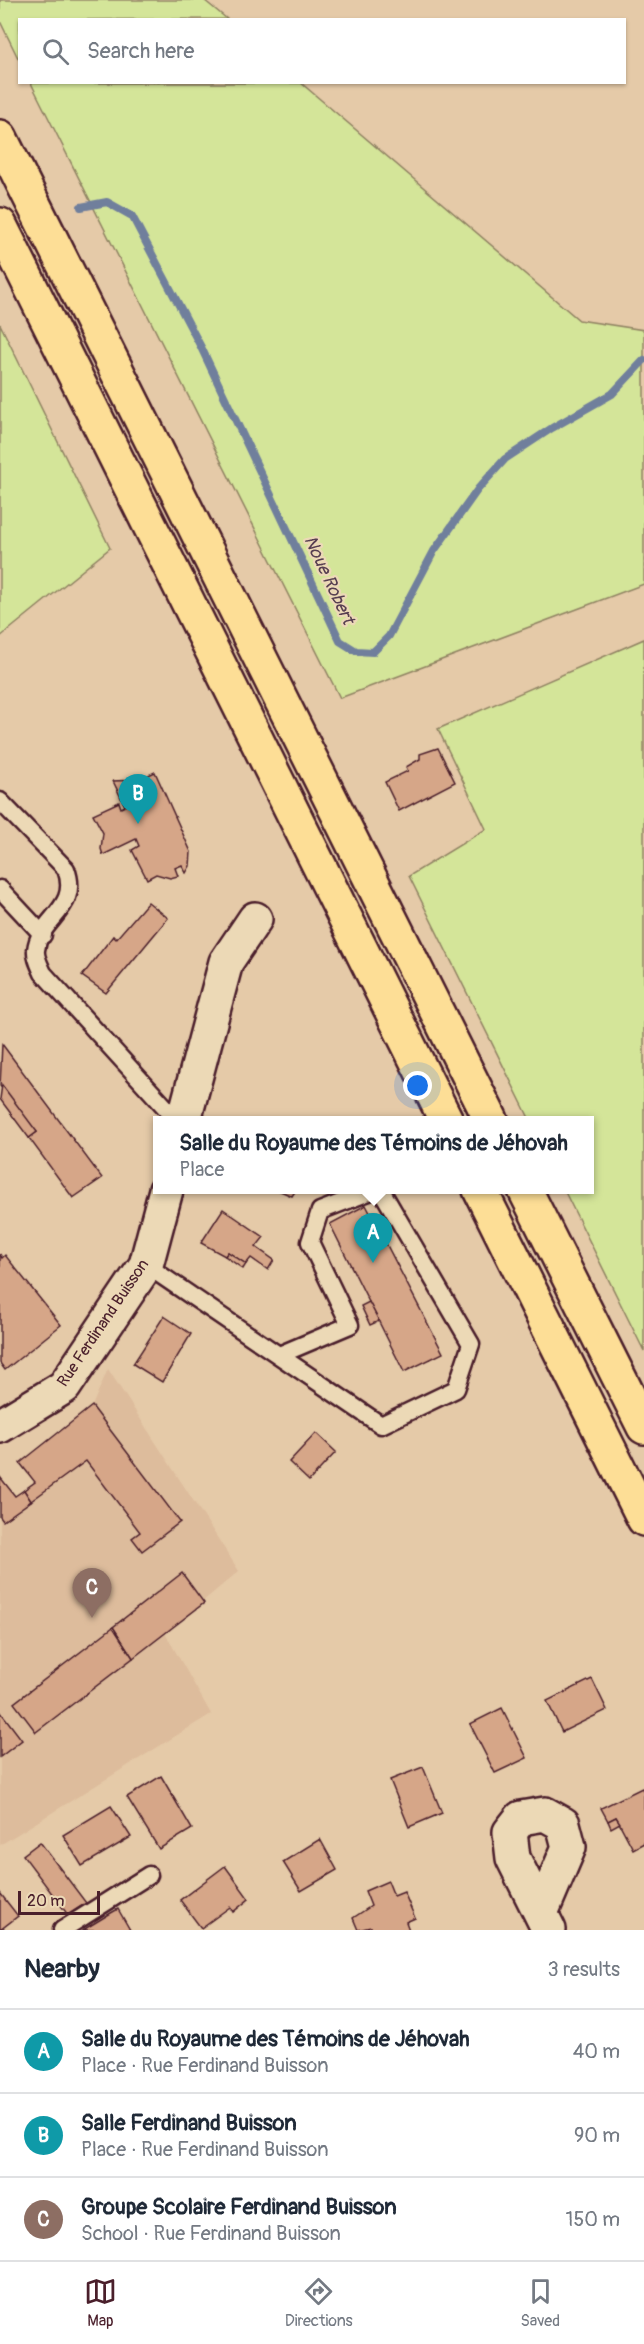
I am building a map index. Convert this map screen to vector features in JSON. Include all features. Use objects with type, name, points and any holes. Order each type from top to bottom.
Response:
[{"type":"highway","points":[[0,137],[489,1116]]},
{"type":"highway","points":[[0,225],[444,1116]]},
{"type":"highway","points":[[482,1194],[644,1519]]},
{"type":"highway","points":[[527,1194],[644,1427]]},
{"type":"street","points":[[185,1116],[226,962],[255,919]]},
{"type":"street","name":"Rue Ferdinand Buisson","points":[[0,1426],[64,1388],[146,1265],[165,1194]]},
{"type":"lane","points":[[0,801],[66,869],[71,883],[67,899],[43,935],[35,953],[43,973],[173,1116]]},
{"type":"lane","points":[[0,888],[43,935]]},
{"type":"lane","points":[[279,1355],[350,1325],[310,1242],[320,1211],[364,1194]]},
{"type":"lane","points":[[146,1265],[381,1425],[456,1389],[471,1344],[383,1194]]},
{"type":"lane","points":[[62,1930],[149,1875]]},
{"type":"shaded area","points":[[108,1369],[239,1571],[165,1633],[211,1714],[0,1845],[0,1477],[15,1496],[35,1482],[92,1406]]},
{"type":"green space","points":[[0,0],[204,0],[226,18],[18,18],[18,58],[0,21]]},
{"type":"green space","points":[[32,84],[302,84],[579,320],[644,330],[644,584],[340,698]]},
{"type":"green space","points":[[0,324],[110,548],[0,637]]},
{"type":"green space","points":[[644,639],[644,1351],[566,1194],[594,1194],[594,1116],[528,1116],[409,876],[486,829],[438,729]]},
{"type":"building","points":[[438,748],[455,782],[399,811],[385,782],[408,771],[406,767],[420,759],[420,754]]},
{"type":"building","points":[[155,772],[191,852],[190,866],[186,873],[182,865],[175,868],[178,876],[170,878],[156,874],[147,879],[132,850],[139,846],[136,839],[103,855],[101,849],[103,833],[93,814],[119,802],[121,808],[125,806],[113,781],[138,780]]},
{"type":"building","points":[[148,902],[168,918],[106,993],[82,976],[113,936],[116,939]]},
{"type":"building","points":[[2,1044],[102,1178],[73,1198],[29,1138],[37,1132],[0,1086]]},
{"type":"building","points":[[2,1085],[37,1132],[29,1138],[0,1099]]},
{"type":"building","points":[[366,1205],[443,1353],[404,1372],[330,1224]]},
{"type":"building","points":[[223,1209],[264,1237],[256,1247],[274,1260],[268,1270],[251,1258],[246,1264],[228,1252],[225,1256],[201,1243]]},
{"type":"building","points":[[228,1252],[246,1264],[243,1269],[225,1256]]},
{"type":"building","points":[[0,1254],[2,1258],[5,1255],[61,1325],[5,1370],[0,1363]]},
{"type":"building","points":[[369,1302],[379,1321],[370,1325],[361,1306]]},
{"type":"building","points":[[164,1316],[191,1334],[162,1382],[133,1364]]},
{"type":"building","points":[[92,1406],[180,1522],[142,1551],[132,1538],[140,1532],[86,1461],[31,1501],[24,1490],[35,1482],[20,1463]]},
{"type":"building","points":[[316,1433],[336,1452],[309,1481],[289,1462]]},
{"type":"building","points":[[0,1477],[15,1496],[24,1490],[31,1501],[3,1521],[0,1517]]},
{"type":"building","points":[[182,1573],[204,1603],[133,1658],[113,1627]]},
{"type":"building","points":[[113,1627],[133,1658],[36,1732],[14,1703]]},
{"type":"building","points":[[592,1679],[607,1710],[562,1732],[547,1701]]},
{"type":"building","points":[[502,1708],[527,1758],[495,1773],[470,1724]]},
{"type":"building","points":[[0,1711],[22,1740],[0,1757]]},
{"type":"building","points":[[423,1767],[442,1813],[409,1827],[390,1780]]},
{"type":"building","points":[[161,1776],[192,1829],[159,1849],[127,1797]]},
{"type":"building","points":[[642,1788],[644,1792],[644,1843],[633,1849],[616,1817],[608,1821],[601,1808]]},
{"type":"building","points":[[111,1806],[131,1837],[82,1866],[63,1835]]},
{"type":"building","points":[[616,1817],[620,1823],[611,1828],[608,1821]]},
{"type":"building","points":[[320,1839],[337,1870],[301,1891],[283,1862]]},
{"type":"building","points":[[40,1842],[86,1903],[68,1915],[23,1855]]},
{"type":"building","points":[[225,1866],[249,1899],[233,1912],[230,1907],[201,1928],[180,1900]]},
{"type":"building","points":[[388,1881],[394,1896],[404,1892],[415,1918],[406,1922],[409,1930],[372,1930],[371,1927],[358,1930],[353,1918],[371,1906],[365,1891]]},
{"type":"building","points":[[0,1893],[18,1916],[0,1930]]},
{"type":"building","points":[[118,1909],[130,1930],[83,1930],[111,1913]]},
{"type":"waterway","name":"Noue Robert","points":[[81,207],[107,202],[132,216],[201,347],[340,641],[356,651],[373,652],[389,636],[434,551],[478,489],[505,459],[552,428],[612,394],[644,360]]},
{"type":"place","name":"Salle Ferdinand Buisson","points":[[138,824]]},
{"type":"place","name":"Salle du Royaume des Témoins de Jéhovah","points":[[373,1263]]},
{"type":"place","name":"Groupe Scolaire Ferdinand Buisson","points":[[92,1618]]}]
